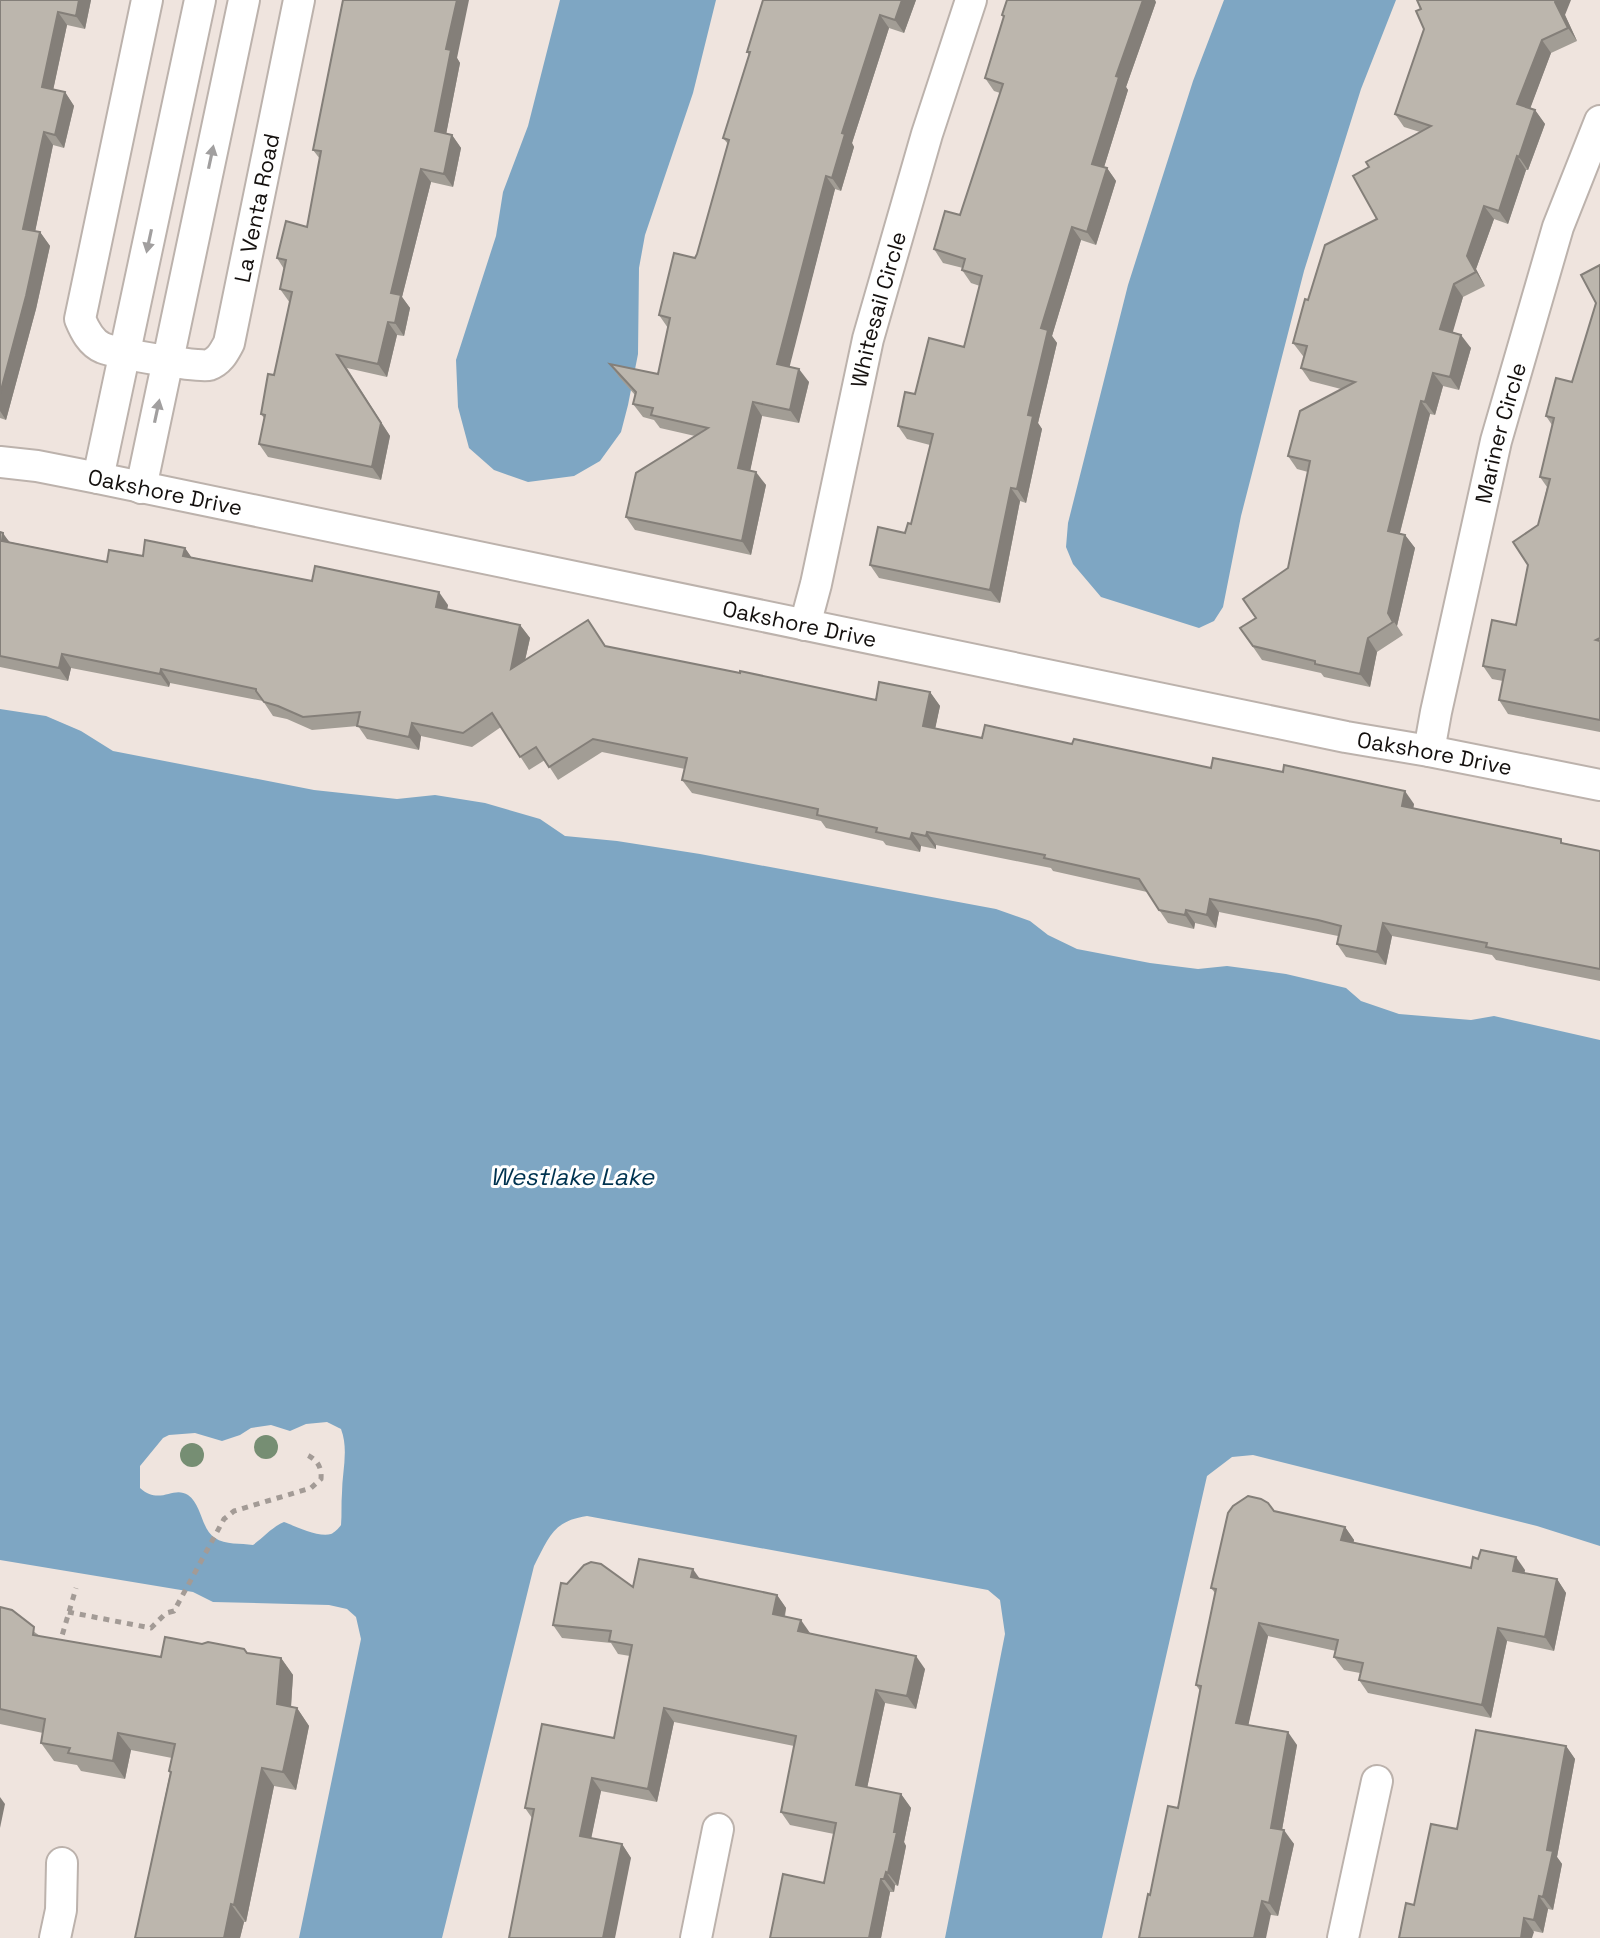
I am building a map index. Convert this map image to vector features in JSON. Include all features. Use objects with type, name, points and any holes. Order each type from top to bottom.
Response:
[{"type":"street","name":"La Venta Road","points":[[147,0],[80,319],[86,333],[101,347],[206,366],[220,359],[229,343],[299,0]]},
{"type":"street","points":[[98,478],[200,0]]},
{"type":"street","points":[[141,488],[244,0]]},
{"type":"street","name":"Whitesail Circle","points":[[805,625],[868,339],[927,134],[971,0]]},
{"type":"street","name":"Mariner Circle","points":[[1429,751],[1496,441],[1558,227],[1600,121]]},
{"type":"street","name":"Oakshore Drive","points":[[0,462],[98,478],[1346,737],[1600,785]]},
{"type":"street","points":[[1343,1938],[1377,1781]]},
{"type":"street","points":[[696,1938],[718,1829]]},
{"type":"street","points":[[55,1938],[61,1910],[62,1863]]},
{"type":"path","points":[[68,1612],[151,1628],[166,1613],[174,1611],[224,1519],[234,1511],[311,1488],[321,1479],[322,1471],[318,1463],[305,1454]]},
{"type":"path","points":[[58,1649],[76,1588]]},
{"type":"water","points":[[560,0],[716,0],[693,93],[645,235],[639,268],[638,354],[621,432],[600,461],[574,476],[528,482],[494,470],[469,448],[458,407],[456,360],[496,236],[503,192],[528,126]]},
{"type":"water","points":[[1224,0],[1396,0],[1361,89],[1304,271],[1241,516],[1223,607],[1214,621],[1199,628],[1101,597],[1073,564],[1066,547],[1068,523],[1128,285],[1193,81]]},
{"type":"water","name":"Westlake Lake","points":[[0,709],[46,716],[81,731],[113,751],[314,790],[397,799],[435,795],[485,803],[540,819],[565,836],[700,854],[996,909],[1030,921],[1048,935],[1077,949],[1198,969],[1227,966],[1286,974],[1346,988],[1361,1001],[1399,1014],[1471,1020],[1494,1016],[1600,1040],[1600,1546],[1537,1526],[1253,1455],[1232,1457],[1207,1476],[1102,1938],[945,1938],[1005,1634],[1000,1600],[988,1590],[587,1516],[566,1522],[553,1532],[534,1566],[442,1938],[299,1938],[361,1639],[356,1617],[347,1609],[329,1605],[213,1602],[193,1592],[0,1560]],"holes":[[[327,1422],[341,1429],[345,1453],[341,1525],[331,1534],[314,1533],[284,1522],[253,1545],[223,1542],[210,1534],[188,1495],[177,1492],[154,1495],[140,1488],[140,1466],[169,1435],[195,1433],[222,1441],[251,1428],[271,1425],[290,1431],[306,1424]]]},
{"type":"building","points":[[0,0],[79,0],[76,16],[58,12],[42,87],[65,92],[55,135],[44,132],[23,229],[40,232],[0,394]]},
{"type":"building","points":[[343,0],[457,0],[446,49],[451,50],[435,131],[452,135],[444,174],[421,169],[391,293],[401,295],[395,323],[388,322],[378,364],[337,355],[381,423],[372,467],[259,444],[268,374],[274,375],[292,292],[280,289],[286,260],[277,258],[286,221],[307,227],[321,151],[313,150]]},
{"type":"building","points":[[763,0],[902,0],[895,20],[880,15],[842,133],[845,134],[832,178],[826,176],[777,364],[799,369],[790,410],[753,402],[738,468],[756,472],[742,541],[626,517],[636,473],[708,428],[651,415],[653,408],[633,404],[636,392],[610,364],[658,374],[670,318],[659,315],[674,253],[695,258],[697,254],[729,140],[723,138]]},
{"type":"building","points":[[1007,0],[1143,0],[1116,76],[1119,77],[1092,164],[1107,168],[1087,232],[1072,227],[1041,328],[1048,330],[1028,415],[1033,416],[1017,489],[1011,488],[990,590],[870,565],[878,527],[905,533],[908,523],[911,524],[933,434],[898,426],[905,392],[915,394],[929,338],[964,347],[982,276],[962,270],[965,259],[934,249],[945,211],[960,215],[1003,84],[985,78]]},
{"type":"building","points":[[1417,0],[1556,0],[1568,28],[1542,40],[1517,104],[1535,110],[1519,157],[1499,211],[1484,206],[1467,256],[1476,272],[1454,284],[1440,329],[1461,335],[1450,377],[1433,373],[1425,402],[1421,401],[1388,531],[1405,535],[1388,613],[1393,622],[1368,638],[1360,674],[1253,646],[1240,628],[1256,618],[1243,599],[1288,568],[1310,461],[1288,456],[1300,411],[1355,382],[1301,368],[1307,346],[1293,343],[1325,245],[1377,219],[1353,176],[1369,167],[1366,162],[1431,126],[1395,114],[1424,29],[1416,11],[1421,9]]},
{"type":"building","points":[[1600,265],[1600,638],[1596,640],[1600,641],[1600,720],[1499,700],[1505,670],[1483,666],[1492,620],[1516,625],[1528,565],[1513,542],[1538,525],[1550,479],[1540,477],[1554,418],[1546,416],[1556,378],[1572,382],[1596,303],[1581,275]]},
{"type":"building","points":[[0,532],[3,533],[2,541],[107,562],[109,550],[143,556],[145,540],[185,548],[183,556],[312,581],[315,566],[439,592],[436,607],[520,625],[511,669],[588,620],[605,646],[876,700],[879,682],[930,692],[923,726],[982,738],[985,725],[1072,744],[1074,739],[1211,768],[1213,758],[1283,772],[1284,765],[1405,791],[1402,806],[1561,839],[1561,843],[1600,851],[1600,969],[1383,923],[1377,952],[1337,944],[1341,926],[1210,899],[1207,915],[1186,910],[1185,915],[1159,910],[1139,879],[1044,858],[1045,855],[927,832],[926,836],[912,833],[910,839],[876,832],[877,828],[817,815],[818,809],[682,780],[687,758],[593,739],[549,767],[536,747],[520,757],[492,713],[463,733],[412,723],[409,737],[357,726],[360,712],[303,717],[264,702],[256,689],[161,669],[160,674],[62,654],[59,668],[0,656]]},
{"type":"building","points":[[1248,1496],[1268,1503],[1274,1511],[1345,1527],[1341,1540],[1471,1568],[1473,1557],[1478,1559],[1481,1550],[1516,1557],[1513,1571],[1557,1579],[1545,1637],[1498,1628],[1482,1705],[1359,1680],[1363,1663],[1334,1657],[1338,1640],[1259,1623],[1236,1723],[1288,1732],[1271,1828],[1284,1830],[1269,1903],[1262,1901],[1254,1938],[1139,1938],[1168,1806],[1178,1808],[1201,1686],[1196,1685],[1216,1589],[1211,1588],[1228,1513]]},
{"type":"building","points":[[639,1559],[693,1569],[691,1577],[777,1595],[773,1614],[801,1620],[798,1631],[916,1656],[907,1696],[876,1690],[856,1785],[901,1794],[888,1873],[881,1879],[869,1938],[770,1938],[783,1874],[824,1883],[836,1823],[781,1812],[796,1736],[664,1708],[648,1789],[592,1778],[580,1836],[622,1844],[603,1938],[509,1938],[534,1809],[525,1808],[542,1724],[614,1738],[632,1645],[609,1641],[611,1631],[553,1625],[561,1583],[567,1584],[584,1565],[591,1562],[601,1564],[633,1587]]},
{"type":"building","points":[[0,1607],[12,1610],[34,1627],[33,1635],[161,1657],[165,1637],[202,1644],[208,1642],[281,1658],[277,1704],[297,1708],[283,1772],[262,1768],[234,1905],[231,1904],[224,1938],[135,1938],[175,1744],[118,1733],[113,1761],[68,1753],[70,1748],[41,1743],[45,1719],[0,1709]]},
{"type":"building","points":[[1476,1730],[1566,1746],[1547,1850],[1553,1851],[1543,1897],[1539,1896],[1534,1920],[1524,1918],[1521,1938],[1399,1938],[1406,1903],[1414,1905],[1431,1824],[1457,1829]]}]
